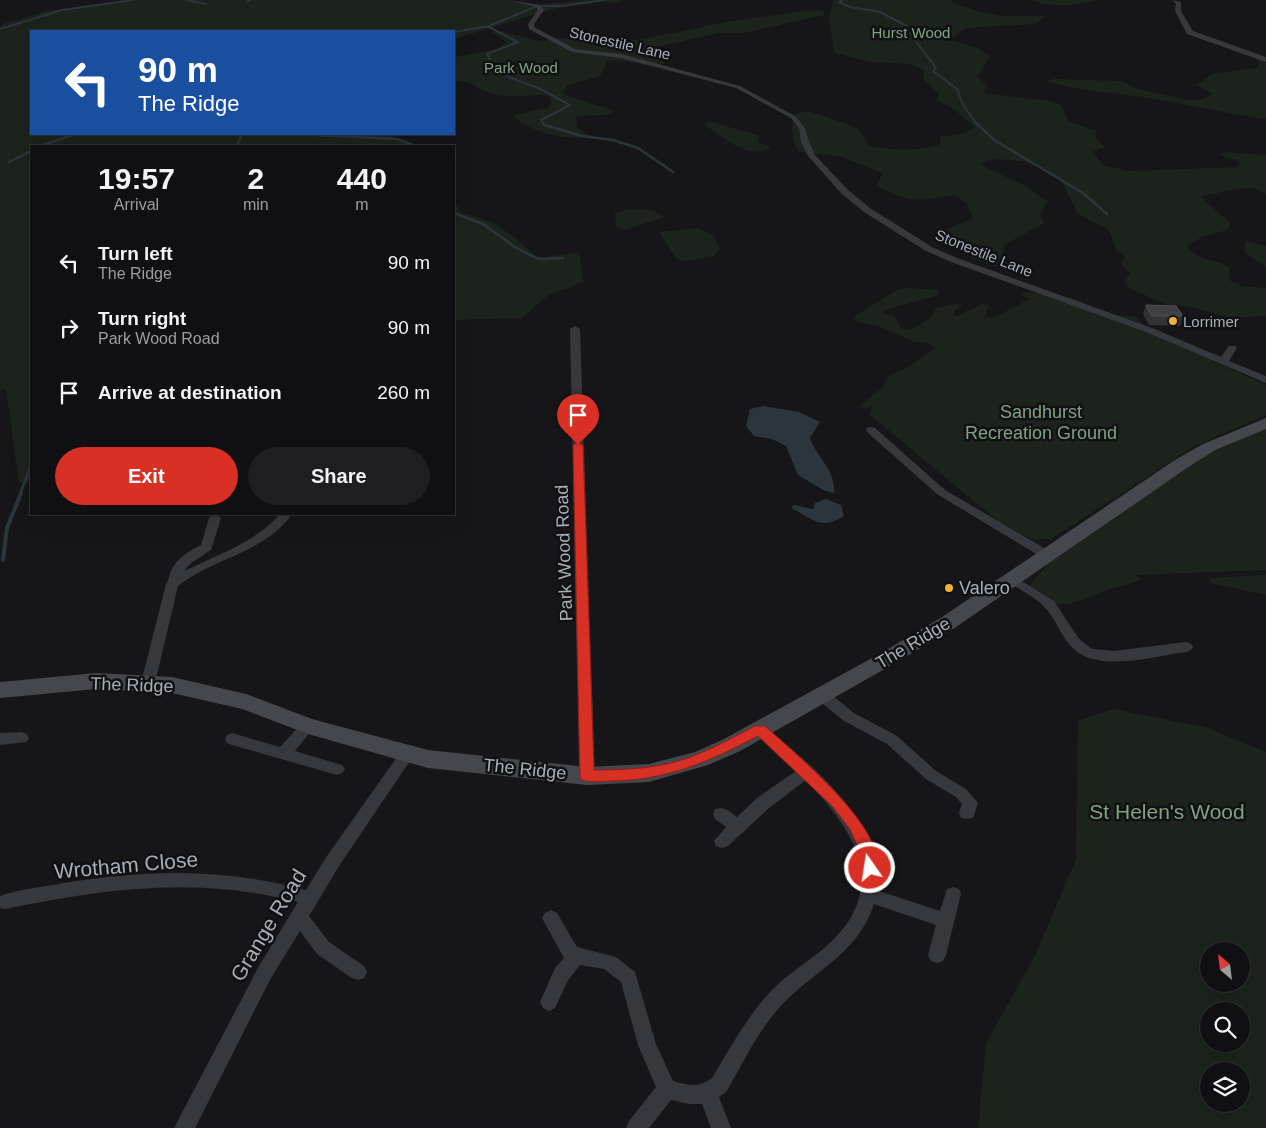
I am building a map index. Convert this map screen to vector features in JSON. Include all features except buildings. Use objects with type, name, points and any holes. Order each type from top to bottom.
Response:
[{"type":"main road","name":"The Ridge","points":[[0,690],[96,681],[148,683],[202,690],[246,702],[308,726],[407,754],[587,776],[629,775],[674,768],[700,759],[760,730],[949,622],[1209,447],[1266,423]]},
{"type":"street","name":"Stonestile Lane","points":[[512,0],[538,6],[541,10],[531,24],[531,28],[574,51],[621,56],[650,66],[738,87],[793,117],[802,128],[804,142],[812,156],[845,192],[867,210],[941,255],[1099,311],[1224,361],[1266,380]]},
{"type":"street","points":[[1175,0],[1179,3],[1178,11],[1190,32],[1266,60]]},
{"type":"street","name":"Park Wood Road","points":[[575,329],[587,776]]},
{"type":"street","points":[[1224,361],[1232,348]]},
{"type":"street","points":[[872,430],[941,492],[1047,555]]},
{"type":"street","points":[[148,683],[172,584],[176,580],[261,536],[278,524],[285,515]]},
{"type":"street","points":[[176,580],[178,569],[189,557],[207,547],[215,518]]},
{"type":"street","points":[[1012,579],[1048,604],[1070,637],[1084,650],[1095,655],[1111,656],[1186,647]]},
{"type":"street","points":[[822,695],[849,717],[892,740],[931,775],[961,793],[970,803],[967,813]]},
{"type":"street","points":[[284,753],[308,726]]},
{"type":"street","points":[[667,1089],[699,1097],[708,1094],[719,1084],[767,1009],[781,993],[822,961],[848,936],[861,914],[868,895],[869,856],[855,825],[837,802],[760,730]]},
{"type":"street","points":[[0,739],[22,738]]},
{"type":"street","points":[[232,739],[337,769]]},
{"type":"street","name":"Grange Road","points":[[184,1128],[223,1049],[299,916],[354,830],[407,754]]},
{"type":"street","points":[[722,841],[737,826],[806,772]]},
{"type":"street","points":[[721,814],[737,826]]},
{"type":"street","name":"Wrotham Close","points":[[5,902],[116,884],[193,879],[227,881],[310,898]]},
{"type":"street","points":[[937,955],[953,894]]},
{"type":"street","points":[[868,895],[945,920]]},
{"type":"street","points":[[299,916],[311,936],[323,948],[358,972]]},
{"type":"street","points":[[551,918],[567,947],[576,957],[606,961],[622,970],[629,978],[648,1045],[667,1089]]},
{"type":"street","points":[[549,1002],[561,974],[576,957]]},
{"type":"street","points":[[636,1128],[667,1089]]},
{"type":"street","points":[[708,1094],[721,1128]]},
{"type":"green space","points":[[124,0],[506,0],[534,5],[586,0],[625,0],[618,3],[600,1],[553,9],[455,39],[455,30],[30,30],[30,135],[389,135],[418,145],[30,145],[30,481],[19,483],[6,389],[0,390],[0,27],[3,24],[43,12]]},
{"type":"green space","name":"Hurst Wood","points":[[833,0],[952,0],[952,2],[980,12],[1000,16],[1045,16],[1036,24],[966,28],[949,40],[976,47],[990,56],[977,77],[988,85],[983,93],[1050,101],[1061,105],[1069,122],[1096,131],[1095,138],[1105,147],[1092,152],[1104,165],[1128,171],[1238,167],[1240,163],[1237,160],[1226,158],[1220,154],[1227,152],[1266,155],[1266,194],[1248,188],[1201,197],[1231,224],[1227,230],[1202,237],[1187,246],[1192,252],[1202,258],[1230,268],[1229,280],[1242,286],[1266,288],[1266,316],[1230,318],[1187,306],[1168,305],[1129,288],[1124,280],[1130,273],[1121,264],[1125,257],[1116,250],[1109,230],[1077,213],[1062,180],[1030,162],[997,159],[981,163],[989,169],[1024,185],[1048,202],[1040,214],[1044,223],[1004,245],[1003,256],[1010,268],[1003,269],[971,258],[970,248],[942,231],[973,218],[967,204],[954,195],[932,199],[906,198],[877,185],[882,173],[840,156],[799,152],[794,142],[792,129],[795,114],[808,111],[847,124],[859,130],[869,146],[886,149],[905,150],[941,144],[940,137],[964,133],[975,127],[955,110],[936,100],[939,94],[923,78],[924,70],[910,64],[871,62],[834,53],[829,20]]},
{"type":"green space","points":[[1029,0],[1098,0],[1064,5]]},
{"type":"green space","name":"Park Wood","points":[[811,10],[825,11],[824,15],[743,33],[719,33],[651,48],[651,55],[665,63],[658,65],[614,60],[607,61],[600,76],[566,86],[563,94],[613,110],[613,112],[605,115],[576,116],[577,127],[589,136],[580,138],[570,138],[538,131],[513,115],[548,108],[552,104],[551,96],[498,95],[469,83],[455,81],[455,57],[497,49],[507,42],[492,32],[496,30],[538,41],[562,38],[623,42],[725,22]]},
{"type":"green space","points":[[1256,59],[1266,59],[1266,119],[1150,98],[1079,89],[1047,81],[1054,79],[1121,81],[1138,89],[1186,100],[1200,100],[1213,94],[1196,85],[1212,74],[1256,68],[1260,62]]},
{"type":"green space","points":[[708,121],[754,134],[761,137],[758,139],[759,143],[771,147],[763,151],[754,151],[736,146],[704,124]]},
{"type":"green space","points":[[455,204],[462,212],[494,223],[536,256],[545,257],[573,253],[580,256],[583,282],[547,296],[522,318],[455,320]]},
{"type":"green space","points":[[629,209],[653,210],[665,217],[624,230],[616,227],[615,213]]},
{"type":"green space","points":[[698,228],[714,236],[720,249],[714,256],[684,261],[676,259],[659,232]]},
{"type":"green space","points":[[1245,241],[1266,246],[1266,267],[1245,253]]},
{"type":"green space","name":"Sandhurst Recreation Ground","points":[[908,288],[938,290],[938,295],[883,311],[884,314],[894,316],[901,328],[909,330],[929,319],[936,308],[959,303],[962,306],[954,311],[954,315],[957,316],[982,304],[989,305],[984,317],[993,318],[1030,299],[1021,294],[1024,292],[1072,298],[1113,315],[1137,317],[1143,325],[1211,358],[1210,360],[1266,385],[1266,415],[1195,446],[1051,539],[1032,539],[999,522],[870,415],[872,407],[864,408],[861,405],[883,387],[889,375],[905,369],[936,348],[928,343],[914,342],[881,327],[858,322],[853,317],[897,290]]},
{"type":"green space","points":[[1266,427],[1266,570],[1135,575],[1140,579],[1074,603],[1065,604],[1048,602],[1036,594],[1030,585],[1052,559],[1194,458]]},
{"type":"green space","points":[[1266,575],[1266,595],[1212,583],[1209,578]]},
{"type":"green space","name":"St Helen's Wood","points":[[1114,709],[1208,728],[1266,752],[1266,1128],[978,1128],[986,1043],[1034,958],[1076,859],[1078,721]]},
{"type":"shaded area","points":[[763,406],[799,412],[820,422],[810,438],[829,471],[834,485],[834,493],[825,491],[798,475],[786,446],[772,439],[754,436],[746,426],[750,409]]},
{"type":"shaded area","points":[[826,499],[841,505],[844,516],[829,523],[823,523],[817,522],[791,508],[794,505],[813,509],[815,503]]},
{"type":"waterway","points":[[0,29],[62,10],[133,0]]},
{"type":"waterway","points":[[186,0],[206,4]]},
{"type":"waterway","points":[[542,6],[562,6],[605,0]]},
{"type":"waterway","points":[[842,0],[839,2],[850,7],[880,12],[907,26],[909,32],[936,68],[933,71],[957,89],[963,105],[976,123]]},
{"type":"waterway","points":[[487,26],[535,7]]},
{"type":"waterway","points":[[455,32],[487,26]]},
{"type":"waterway","points":[[487,26],[518,42],[487,54],[491,62],[502,73],[538,88],[570,105],[541,120],[543,123]]},
{"type":"waterway","points":[[542,122],[544,125],[582,136],[613,140],[638,148],[673,172]]},
{"type":"waterway","points":[[976,123],[994,140],[1083,193],[1107,214]]},
{"type":"waterway","points":[[43,145],[73,135]]},
{"type":"waterway","points":[[237,145],[242,135]]},
{"type":"waterway","points":[[314,135],[397,139],[413,145]]},
{"type":"waterway","points":[[9,162],[30,152]]},
{"type":"waterway","points":[[455,213],[483,224],[515,247],[538,259],[563,258]]},
{"type":"waterway","points":[[20,494],[30,469]]},
{"type":"waterway","points":[[3,560],[7,528],[21,493]]},
{"type":"place","name":"Lorrimer","points":[[1173,321]]},
{"type":"place","name":"Valero","points":[[949,588]]},
{"type":"route","points":[[578,445],[587,776],[629,775],[674,768],[732,745],[760,730],[837,802],[855,825],[869,856],[870,868]]}]
